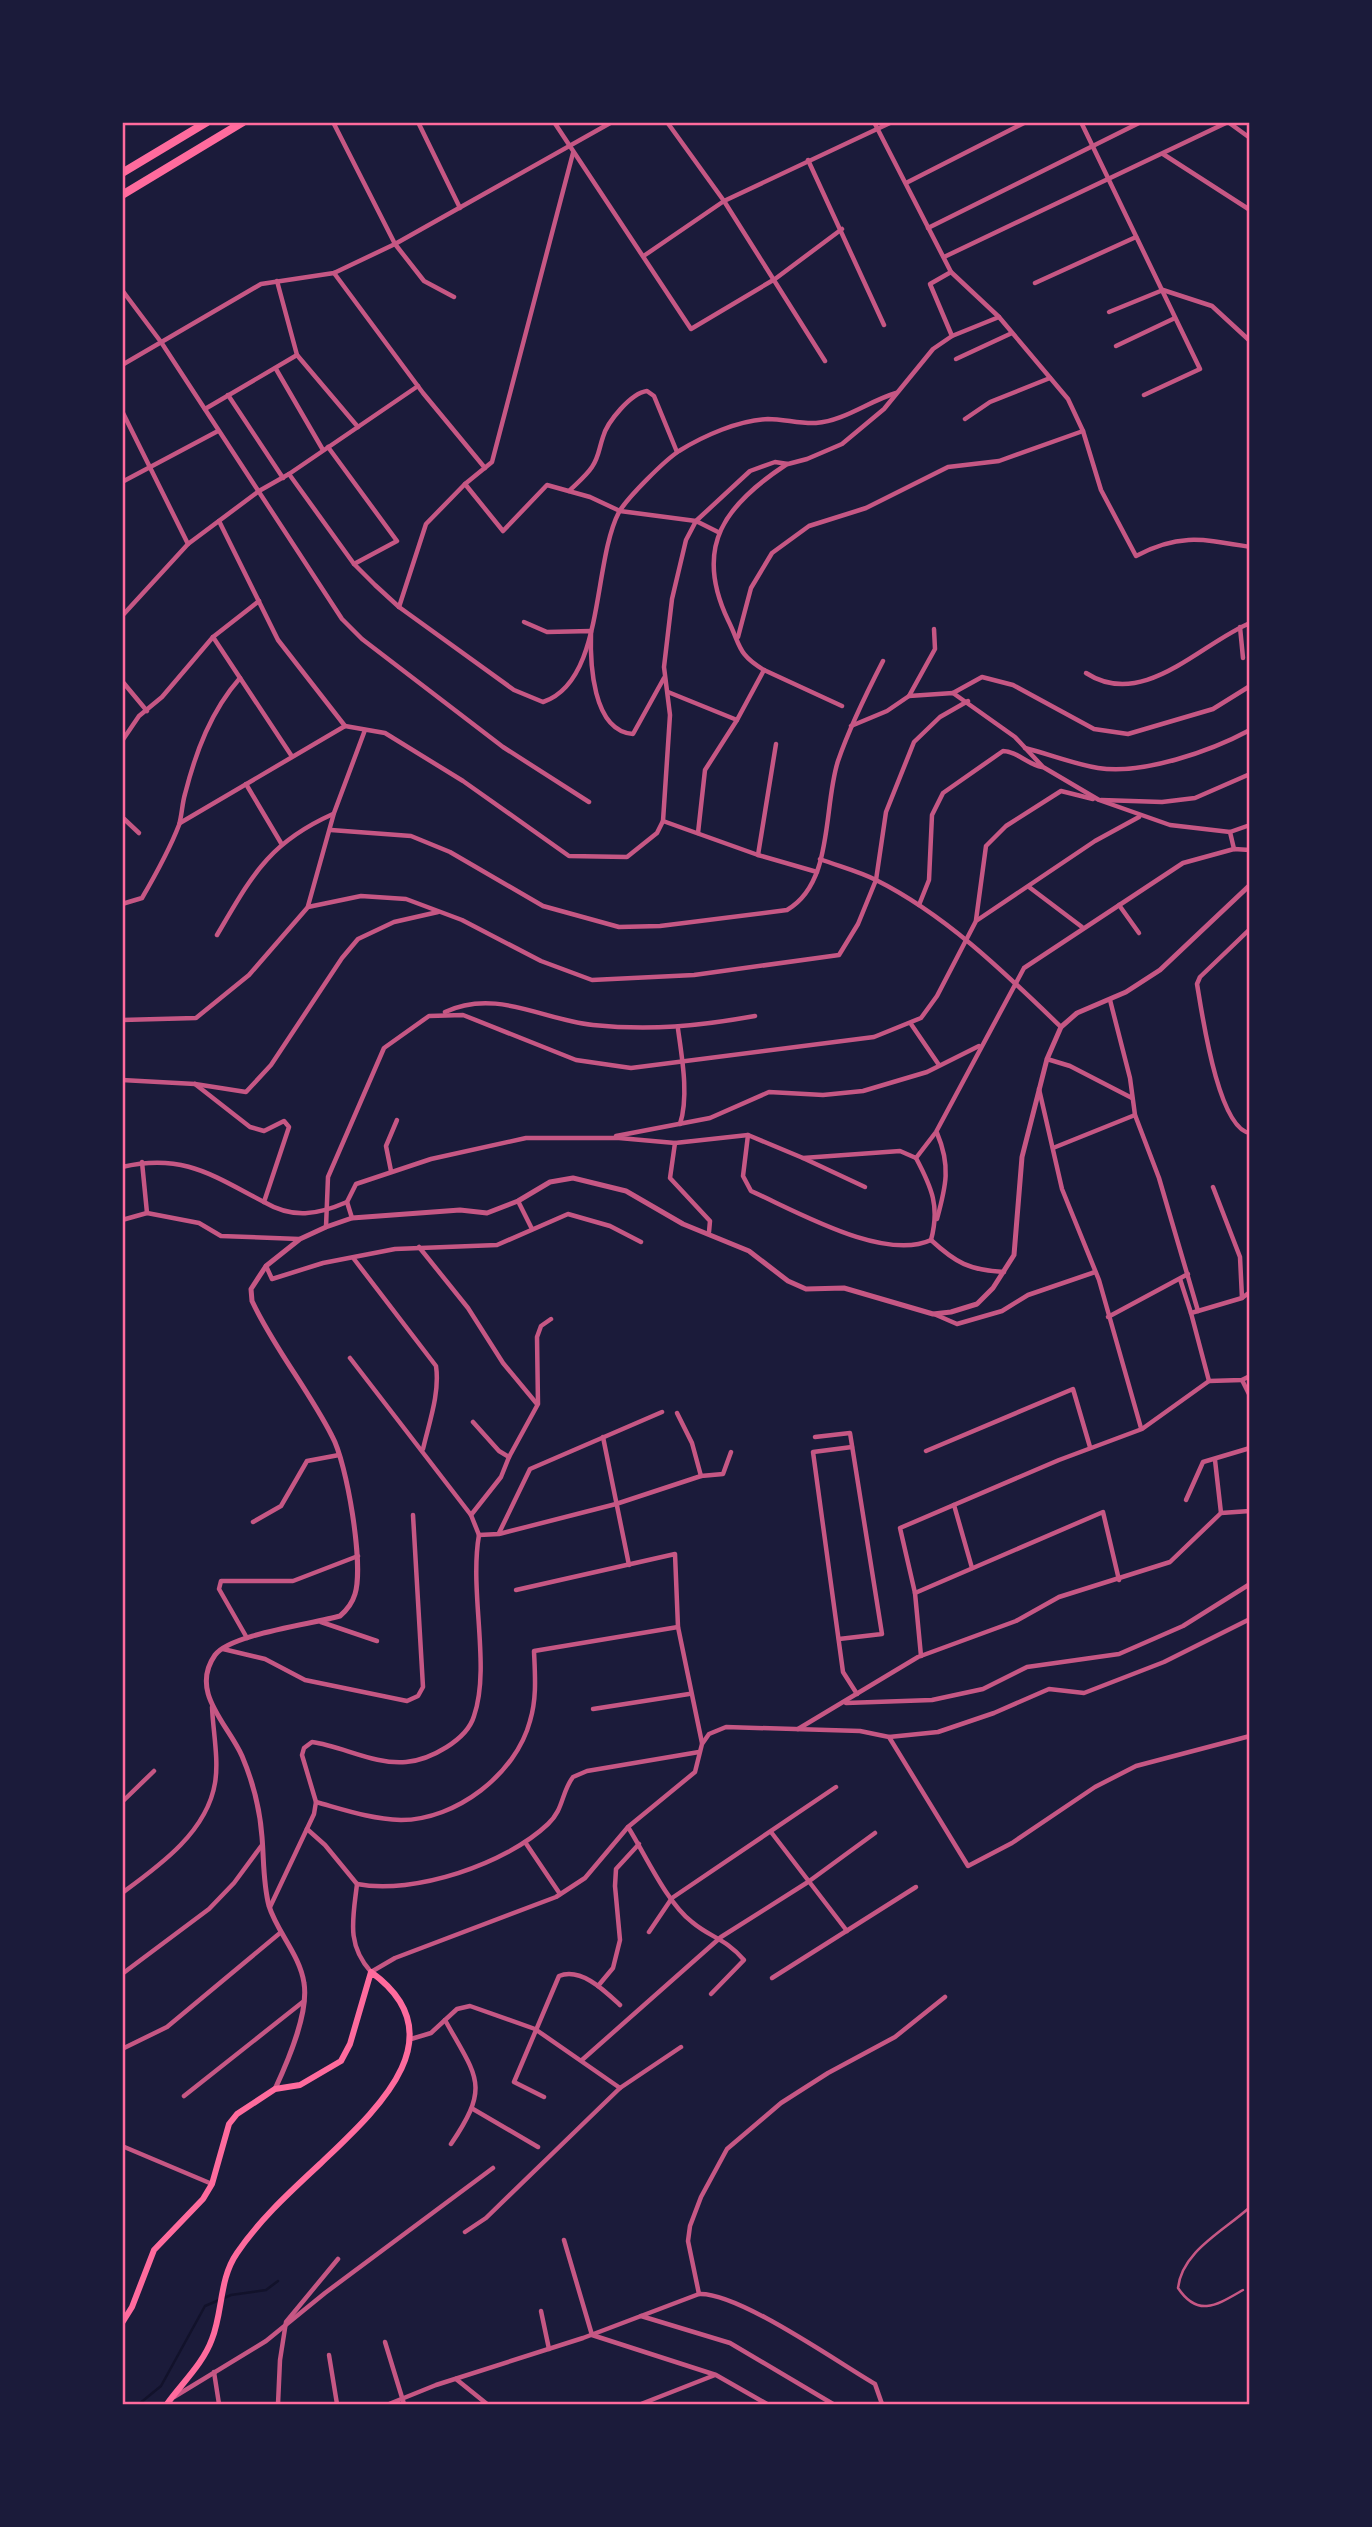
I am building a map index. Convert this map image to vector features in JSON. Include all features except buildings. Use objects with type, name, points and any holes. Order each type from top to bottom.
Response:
[{"type":"highway","points":[[122,173],[207,122]]},
{"type":"highway","points":[[122,195],[243,122]]},
{"type":"main road","points":[[122,2323],[132,2307],[154,2250],[203,2199],[212,2184],[229,2124],[237,2114],[275,2089],[300,2085],[341,2061],[350,2044],[371,1972],[389,1986],[402,2003],[411,2039],[392,2089],[373,2112],[253,2228],[232,2260],[223,2285],[221,2306],[209,2348],[169,2402]]},
{"type":"street","points":[[332,122],[395,244],[424,281],[454,297]]},
{"type":"street","points":[[418,122],[460,208]]},
{"type":"street","points":[[554,122],[645,256],[691,330],[775,279],[842,229]]},
{"type":"street","points":[[122,365],[261,284],[334,273],[395,244],[612,122]]},
{"type":"street","points":[[667,122],[724,201],[825,362]]},
{"type":"street","points":[[874,122],[951,272],[999,317],[1068,399],[1083,431],[1101,490],[1136,556],[1160,543],[1188,538],[1250,547]]},
{"type":"street","points":[[645,256],[724,201],[892,122]]},
{"type":"street","points":[[906,183],[1026,122]]},
{"type":"street","points":[[1081,122],[1200,369],[1144,395]]},
{"type":"street","points":[[928,228],[1141,122]]},
{"type":"street","points":[[944,257],[1228,122],[1250,138]]},
{"type":"street","points":[[399,607],[426,524],[465,484],[492,462],[573,153]]},
{"type":"street","points":[[1163,153],[1250,210]]},
{"type":"street","points":[[808,160],[884,325]]},
{"type":"street","points":[[1035,283],[1136,237]]},
{"type":"street","points":[[951,272],[930,284],[952,336]]},
{"type":"street","points":[[334,273],[418,386],[485,468]]},
{"type":"street","points":[[277,281],[298,355],[358,427]]},
{"type":"street","points":[[122,290],[205,409],[342,619],[362,639],[503,747],[589,802]]},
{"type":"street","points":[[1109,312],[1164,290],[1212,306],[1250,341]]},
{"type":"street","points":[[842,706],[745,659],[717,596],[712,564],[718,532],[752,487],[788,464],[842,444],[884,409],[933,349],[952,336],[999,317]]},
{"type":"street","points":[[1116,346],[1175,318]]},
{"type":"street","points":[[956,359],[1012,333]]},
{"type":"street","points":[[205,409],[298,355]]},
{"type":"street","points":[[276,369],[326,448],[397,541],[354,564]]},
{"type":"street","points":[[965,419],[970,413],[990,402],[1050,378]]},
{"type":"street","points":[[122,616],[188,544],[259,491],[283,478],[418,386]]},
{"type":"street","points":[[569,491],[591,469],[601,452],[603,437],[613,419],[640,392],[647,391],[653,396],[677,452]]},
{"type":"street","points":[[289,474],[354,564],[399,607],[514,690],[543,702],[556,698],[580,669],[591,631],[606,549],[620,511],[677,452],[744,423],[769,419],[816,423],[835,419],[898,392]]},
{"type":"street","points":[[228,395],[283,478]]},
{"type":"street","points":[[122,411],[188,544]]},
{"type":"street","points":[[122,482],[218,431]]},
{"type":"street","points":[[737,638],[751,588],[772,553],[809,526],[866,508],[909,489],[947,467],[985,464],[1023,454],[1083,431]]},
{"type":"street","points":[[180,823],[291,755],[345,726],[385,733],[463,781],[569,856],[627,857],[662,824],[670,728],[664,677],[671,599],[686,540],[696,521],[750,471],[775,462],[788,464]]},
{"type":"street","points":[[465,484],[503,531],[547,485],[620,511],[696,521],[718,532]]},
{"type":"street","points":[[219,521],[278,640],[345,726]]},
{"type":"street","points":[[122,741],[139,716],[147,711],[213,636],[259,601]]},
{"type":"street","points":[[524,622],[547,632],[591,631]]},
{"type":"street","points":[[1086,673],[1116,683],[1143,683],[1250,623]]},
{"type":"street","points":[[1241,627],[1243,658]]},
{"type":"street","points":[[850,727],[887,711],[909,696],[935,649],[933,629]]},
{"type":"street","points":[[591,631],[590,671],[608,723],[624,733],[633,733],[664,677]]},
{"type":"street","points":[[213,636],[291,755]]},
{"type":"street","points":[[331,830],[411,836],[450,852],[543,906],[619,927],[660,926],[787,910],[801,902],[817,872],[829,795],[850,727],[883,662]]},
{"type":"street","points":[[698,833],[705,770],[737,720],[764,670]]},
{"type":"street","points":[[909,696],[953,693],[982,677],[1013,685],[1094,729],[1128,734],[1213,709],[1250,686]]},
{"type":"street","points":[[122,904],[142,898],[162,864],[180,823],[184,795],[209,722],[222,699],[240,678]]},
{"type":"street","points":[[122,681],[147,711]]},
{"type":"street","points":[[667,691],[737,720]]},
{"type":"street","points":[[953,693],[968,701],[1024,747],[1043,767],[1098,800],[1139,817],[1170,825],[1230,832],[1250,825]]},
{"type":"street","points":[[308,907],[361,895],[405,899],[462,919],[541,961],[592,980],[694,975],[839,954],[858,924],[876,880],[886,812],[914,742],[940,717],[968,701]]},
{"type":"street","points":[[122,1020],[196,1018],[249,975],[308,907],[334,813],[365,730]]},
{"type":"street","points":[[1024,747],[1100,768],[1133,767],[1216,748],[1250,730]]},
{"type":"street","points":[[758,855],[776,744]]},
{"type":"street","points":[[919,905],[929,880],[932,815],[943,793],[1003,751],[1010,751],[1034,766],[1043,767]]},
{"type":"street","points":[[442,1013],[463,1015],[491,1024],[516,1038],[576,1060],[631,1068],[874,1037],[921,1018],[937,996],[976,921],[986,846],[1006,826],[1061,791],[1098,800],[1162,802],[1195,798],[1250,774]]},
{"type":"street","points":[[246,784],[281,843]]},
{"type":"street","points":[[217,935],[253,874],[281,843],[334,813]]},
{"type":"street","points":[[122,817],[139,833]]},
{"type":"street","points":[[976,921],[1095,841],[1139,817]]},
{"type":"street","points":[[662,824],[817,872]]},
{"type":"street","points":[[1230,832],[1234,849]]},
{"type":"street","points":[[916,1158],[936,1132],[979,1046],[1024,968],[1082,927],[1183,863],[1234,849],[1250,850]]},
{"type":"street","points":[[820,859],[876,880],[919,905],[966,939],[1061,1027]]},
{"type":"street","points":[[933,1314],[977,1304],[1004,1272],[1014,1255],[1021,1157],[1047,1059],[1061,1027],[1077,1013],[1110,1000],[1160,970],[1250,885]]},
{"type":"street","points":[[1029,887],[1082,927]]},
{"type":"street","points":[[1119,905],[1139,933]]},
{"type":"street","points":[[122,1080],[195,1084],[246,1092],[271,1065],[342,958],[358,939],[394,922],[439,912]]},
{"type":"street","points":[[1250,929],[1200,977],[1197,984],[1213,1065],[1230,1120],[1244,1133],[1250,1133]]},
{"type":"street","points":[[1110,1000],[1135,1115],[1198,1311]]},
{"type":"street","points":[[326,1227],[328,1177],[384,1048],[429,1016],[472,1004],[496,1002],[591,1025],[678,1029],[755,1016]]},
{"type":"street","points":[[911,1024],[939,1065]]},
{"type":"street","points":[[678,1029],[684,1113],[680,1124]]},
{"type":"street","points":[[601,1138],[709,1118],[769,1092],[823,1096],[863,1091],[939,1065],[979,1046]]},
{"type":"street","points":[[1047,1059],[1070,1066],[1133,1099]]},
{"type":"street","points":[[195,1084],[250,1127],[264,1131],[284,1121],[288,1124],[289,1128],[264,1202]]},
{"type":"street","points":[[1039,1088],[1062,1188],[1096,1272],[1142,1429]]},
{"type":"street","points":[[1053,1148],[1135,1115]]},
{"type":"street","points":[[391,1171],[386,1146],[397,1120]]},
{"type":"street","points":[[931,1240],[946,1176],[946,1155],[936,1132]]},
{"type":"street","points":[[748,1135],[743,1176],[751,1191],[859,1240],[920,1245],[931,1240]]},
{"type":"street","points":[[122,1167],[142,1162],[192,1165],[277,1209],[306,1216],[347,1202],[356,1184],[391,1171],[526,1138],[601,1138],[675,1143],[748,1135],[865,1186]]},
{"type":"street","points":[[675,1143],[670,1178],[710,1221],[709,1232]]},
{"type":"street","points":[[803,1158],[900,1151],[916,1158],[933,1190],[935,1224]]},
{"type":"street","points":[[142,1162],[147,1213]]},
{"type":"street","points":[[122,1884],[125,1891],[176,1851],[201,1819],[209,1802],[216,1782],[208,1669],[222,1649],[247,1638],[340,1616],[351,1606],[356,1592],[358,1556],[339,1455],[333,1437],[252,1301],[251,1289],[266,1266],[300,1239],[352,1218],[460,1210],[487,1213],[518,1201],[550,1182],[573,1178],[626,1191],[683,1224],[709,1232],[749,1251],[788,1281],[806,1289],[844,1288],[933,1314],[957,1324],[1002,1311],[1028,1294],[1096,1272]]},
{"type":"street","points":[[1213,1186],[1240,1257],[1242,1298]]},
{"type":"street","points":[[518,1201],[533,1229]]},
{"type":"street","points":[[347,1202],[352,1218]]},
{"type":"street","points":[[122,1220],[147,1213],[199,1223],[220,1236],[300,1239]]},
{"type":"street","points":[[266,1266],[272,1279],[323,1263],[395,1249],[497,1245],[568,1214],[610,1226],[641,1242]]},
{"type":"street","points":[[931,1240],[954,1261],[982,1270],[1004,1272]]},
{"type":"street","points":[[419,1247],[468,1307],[503,1363],[538,1404]]},
{"type":"street","points":[[354,1259],[436,1366],[433,1402],[423,1449]]},
{"type":"street","points":[[1108,1317],[1188,1274]]},
{"type":"street","points":[[1180,1279],[1209,1381]]},
{"type":"street","points":[[1191,1313],[1242,1298],[1250,1292]]},
{"type":"street","points":[[471,1515],[501,1477],[538,1404],[537,1337],[541,1326],[551,1319]]},
{"type":"street","points":[[270,1907],[307,1829],[316,1802],[302,1755],[304,1748],[312,1742],[375,1758],[405,1762],[433,1754],[459,1738],[474,1720],[480,1695],[474,1561],[479,1535],[471,1515],[423,1449],[350,1358]]},
{"type":"street","points":[[921,1656],[915,1593],[900,1528],[1090,1447],[1142,1429],[1209,1381],[1242,1380],[1250,1376]]},
{"type":"street","points":[[1242,1380],[1250,1396]]},
{"type":"street","points":[[926,1451],[1073,1389],[1090,1447]]},
{"type":"street","points":[[499,1534],[530,1469],[662,1412]]},
{"type":"street","points":[[677,1413],[692,1443],[701,1476]]},
{"type":"street","points":[[474,1422],[499,1451],[509,1457]]},
{"type":"street","points":[[815,1437],[850,1433],[882,1634],[839,1639]]},
{"type":"street","points":[[603,1437],[629,1565]]},
{"type":"street","points":[[852,1447],[813,1452],[843,1672],[857,1694]]},
{"type":"street","points":[[1186,1500],[1203,1462],[1250,1448]]},
{"type":"street","points":[[479,1535],[499,1534],[616,1504],[701,1476],[723,1474],[731,1452]]},
{"type":"street","points":[[253,1522],[281,1506],[307,1461],[339,1455]]},
{"type":"street","points":[[1215,1460],[1221,1513]]},
{"type":"street","points":[[954,1505],[972,1568]]},
{"type":"street","points":[[797,1730],[921,1656],[1016,1621],[1059,1597],[1170,1562],[1221,1513],[1250,1511]]},
{"type":"street","points":[[915,1593],[1103,1512],[1119,1580]]},
{"type":"street","points":[[222,1649],[265,1659],[305,1680],[407,1701],[418,1696],[424,1687],[413,1515]]},
{"type":"street","points":[[516,1590],[675,1554],[678,1627],[689,1693],[702,1744]]},
{"type":"street","points":[[247,1638],[218,1583],[293,1581],[358,1556]]},
{"type":"street","points":[[844,1703],[932,1700],[983,1689],[1027,1667],[1119,1654],[1183,1626],[1250,1584]]},
{"type":"street","points":[[357,1884],[353,1937],[357,1957],[371,1972],[395,1958],[560,1894],[585,1878],[628,1827],[695,1772],[702,1744],[709,1734],[726,1727],[860,1731],[889,1737],[938,1732],[994,1713],[1049,1689],[1084,1693],[1164,1662],[1250,1619]]},
{"type":"street","points":[[321,1622],[377,1641]]},
{"type":"street","points":[[316,1802],[370,1818],[404,1820],[443,1811],[473,1796],[496,1778],[515,1754],[530,1722],[536,1686],[534,1651],[678,1627]]},
{"type":"street","points":[[593,1709],[689,1693]]},
{"type":"street","points":[[212,1707],[241,1752],[255,1788],[264,1877],[270,1907],[280,1933],[301,1971],[304,2001],[290,2054],[275,2089]]},
{"type":"street","points":[[889,1737],[968,1866],[1012,1843],[1095,1787],[1136,1766],[1250,1736]]},
{"type":"street","points":[[307,1829],[325,1845],[357,1884],[376,1888],[413,1884],[460,1872],[525,1842],[548,1824],[562,1807],[573,1777],[587,1771],[699,1752]]},
{"type":"street","points":[[122,1802],[154,1771]]},
{"type":"street","points":[[649,1933],[672,1898],[836,1787]]},
{"type":"street","points":[[628,1827],[672,1898],[692,1923],[720,1937],[744,1960],[711,1994]]},
{"type":"street","points":[[771,1832],[847,1931]]},
{"type":"street","points":[[582,2060],[720,1937],[808,1882],[874,1833]]},
{"type":"street","points":[[525,1842],[560,1894]]},
{"type":"street","points":[[122,1974],[209,1909],[234,1883],[262,1844]]},
{"type":"street","points":[[598,1986],[613,1968],[620,1940],[616,1869],[639,1844]]},
{"type":"street","points":[[772,1978],[916,1887]]},
{"type":"street","points":[[122,2049],[167,2027],[280,1933]]},
{"type":"street","points":[[544,2097],[514,2082],[559,1976],[567,1974],[598,1986],[620,2005]]},
{"type":"street","points":[[699,2294],[688,2241],[691,2225],[701,2197],[727,2149],[782,2103],[828,2073],[895,2037],[945,1997]]},
{"type":"street","points":[[184,2096],[304,2001]]},
{"type":"street","points":[[411,2039],[431,2033],[457,2009],[470,2006],[535,2029],[620,2088]]},
{"type":"street","points":[[445,2020],[476,2075],[478,2093],[473,2109],[451,2144]]},
{"type":"street","points":[[465,2232],[486,2218],[620,2088],[681,2047]]},
{"type":"street","points":[[473,2109],[538,2147]]},
{"type":"street","points":[[122,2146],[212,2184]]},
{"type":"street","points":[[169,2402],[285,2326],[493,2168]]},
{"type":"street","points":[[564,2240],[593,2335]]},
{"type":"street","points":[[278,2404],[285,2326],[338,2259]]},
{"type":"street","points":[[389,2404],[402,2402],[456,2379],[593,2335],[699,2294],[708,2294],[744,2305],[875,2384],[882,2404]]},
{"type":"street","points":[[541,2311],[549,2349]]},
{"type":"street","points":[[641,2316],[730,2343],[833,2404]]},
{"type":"street","points":[[593,2335],[716,2375],[767,2404]]},
{"type":"street","points":[[386,2342],[402,2402]]},
{"type":"street","points":[[329,2355],[337,2404]]},
{"type":"street","points":[[214,2372],[219,2404]]},
{"type":"street","points":[[641,2404],[716,2375]]},
{"type":"street","points":[[456,2379],[487,2404]]},
{"type":"lane","points":[[1242,2290],[1218,2305],[1201,2306],[1187,2301],[1178,2288],[1180,2272],[1196,2253],[1250,2207]]},
{"type":"waterway","points":[[139,2404],[161,2386],[205,2306],[231,2295],[266,2290],[278,2281]]}]
